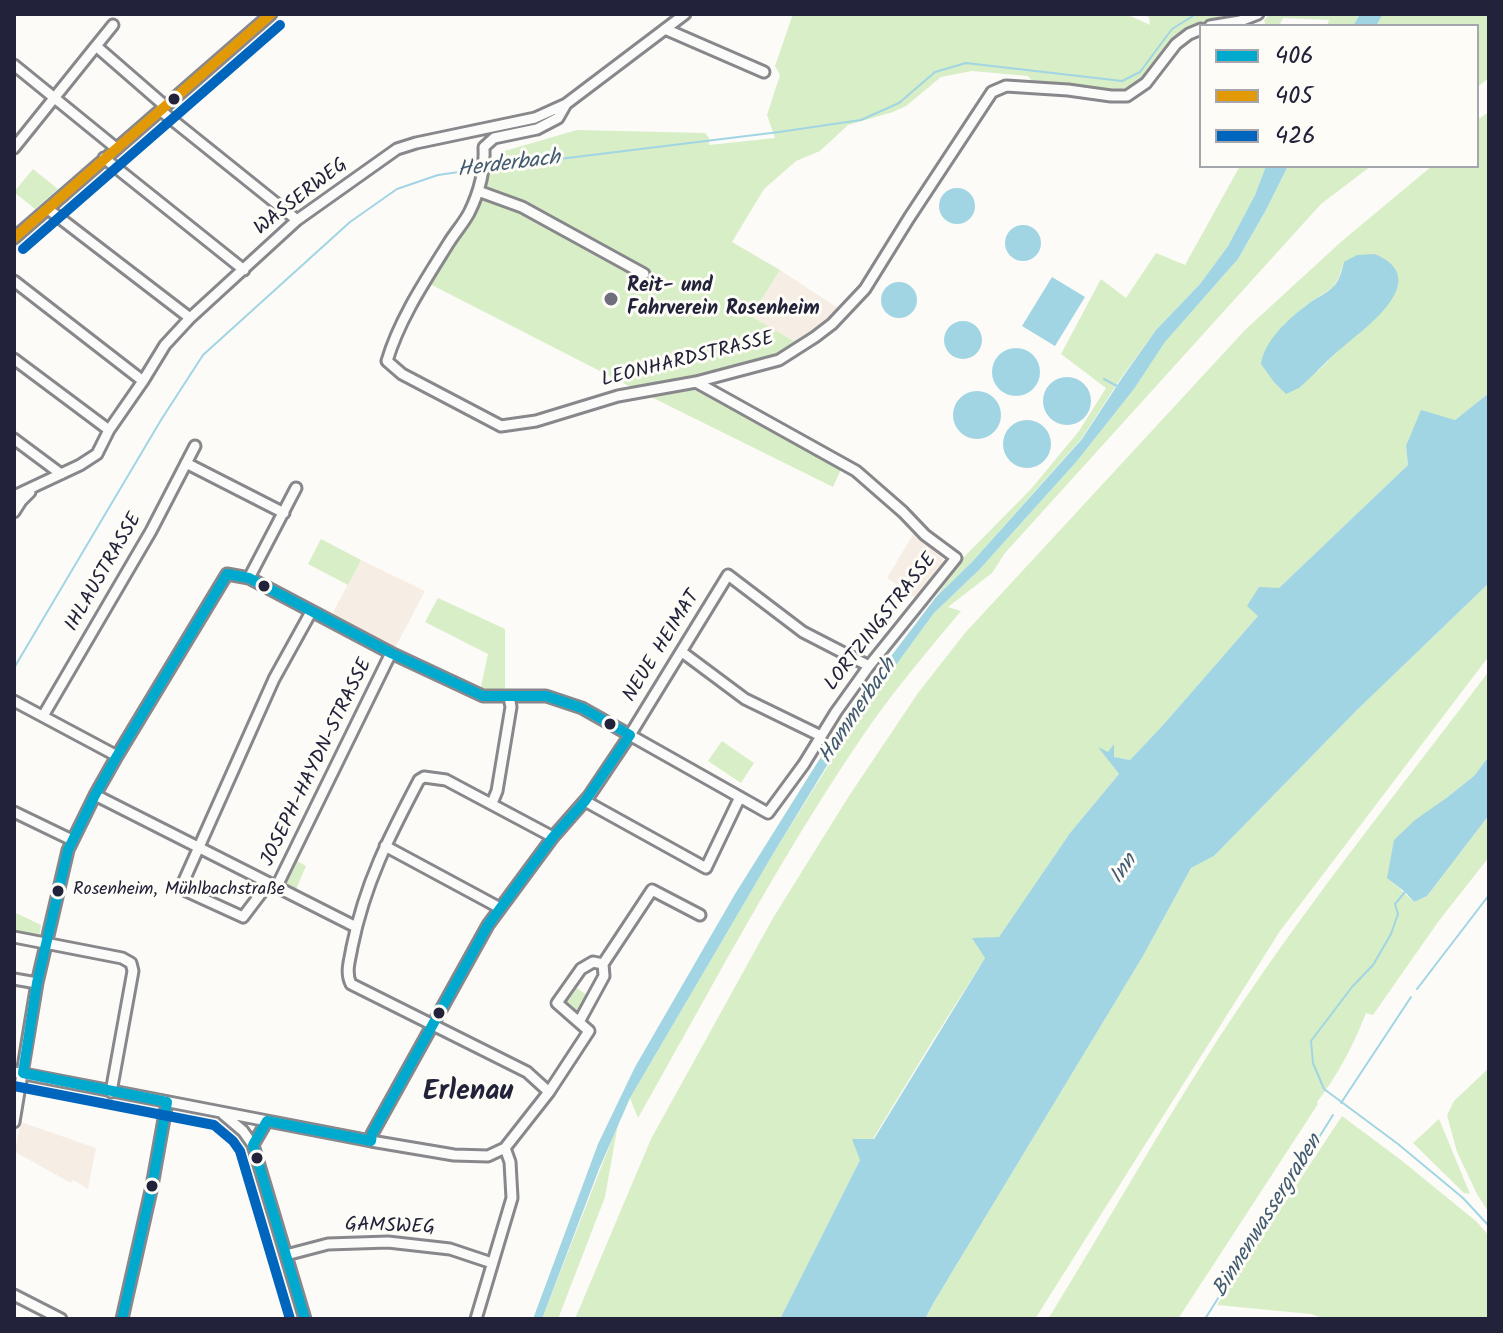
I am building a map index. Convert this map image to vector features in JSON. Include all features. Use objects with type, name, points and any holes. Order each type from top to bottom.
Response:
[{"type":"street","points":[[14,238],[271,14]]},
{"type":"street","points":[[644,274],[522,207],[478,191],[485,164],[484,147],[494,138],[537,129],[558,118],[566,104],[685,14]]},
{"type":"street","points":[[1222,24],[1258,14]]},
{"type":"street","points":[[14,148],[113,25]]},
{"type":"street","points":[[665,29],[764,72]]},
{"type":"street","name":"LEONHARDSTRASSE","points":[[478,191],[469,214],[409,310],[393,341],[387,361],[402,374],[501,426],[536,421],[618,396],[696,382],[779,360],[815,337],[845,312],[865,289],[992,92],[1006,86],[1127,96],[1146,83],[1176,44],[1199,30]]},
{"type":"street","points":[[96,46],[163,108],[297,220]]},
{"type":"street","points":[[14,65],[116,148]]},
{"type":"street","name":"WASSERWEG","points":[[14,496],[97,454],[109,430],[165,345],[190,318],[297,220],[397,149],[535,118],[566,104]]},
{"type":"street","points":[[104,158],[244,270]]},
{"type":"street","points":[[48,209],[190,318]]},
{"type":"street","points":[[14,281],[143,381]]},
{"type":"street","points":[[14,359],[109,430]]},
{"type":"street","name":"LORTZINGSTRASSE","points":[[696,382],[856,471],[925,535],[956,558],[869,666],[768,813],[740,797]]},
{"type":"street","points":[[14,439],[61,474]]},
{"type":"street","name":"IHLAUSTRASSE","points":[[43,716],[151,531],[195,446]]},
{"type":"street","points":[[186,463],[284,513]]},
{"type":"street","points":[[14,512],[38,484]]},
{"type":"street","points":[[249,578],[296,488]]},
{"type":"street","points":[[14,1122],[18,1073],[65,857],[117,756],[227,574],[249,578],[391,653],[483,696],[546,696],[582,708],[740,797],[706,868],[585,801]]},
{"type":"street","name":"NEUE HEIMAT","points":[[371,1141],[372,1134],[488,925],[553,837],[585,801],[630,735],[728,575],[803,632],[869,666]]},
{"type":"street","points":[[199,848],[274,679],[311,612]]},
{"type":"street","points":[[682,652],[745,699],[821,736]]},
{"type":"street","name":"JOSEPH-HAYDN-STRASSE","points":[[199,848],[182,885],[186,891],[243,917],[272,886],[391,653]]},
{"type":"street","points":[[492,803],[497,791],[511,707],[509,697]]},
{"type":"street","points":[[14,701],[117,756]]},
{"type":"street","points":[[549,1092],[527,1072],[351,984],[347,972],[356,927],[372,876],[419,780],[424,777],[446,780],[553,837]]},
{"type":"street","points":[[95,795],[356,927]]},
{"type":"street","points":[[14,812],[72,840]]},
{"type":"street","points":[[385,846],[500,908]]},
{"type":"street","points":[[579,1022],[604,976],[603,964],[652,890],[700,915]]},
{"type":"street","points":[[14,937],[122,958],[131,963],[133,971],[111,1092]]},
{"type":"street","points":[[18,1073],[371,1141],[454,1155],[488,1156],[505,1148],[549,1092],[589,1031],[557,1003],[581,969],[593,962],[603,964]]},
{"type":"street","points":[[14,979],[37,983]]},
{"type":"street","points":[[122,1319],[167,1102]]},
{"type":"street","points":[[220,1112],[243,1131],[253,1145],[305,1319]]},
{"type":"street","points":[[253,1145],[267,1121]]},
{"type":"street","points":[[476,1319],[512,1198],[510,1162],[505,1148]]},
{"type":"street","name":"GAMSWEG","points":[[286,1255],[328,1244],[388,1242],[450,1249],[492,1263]]},
{"type":"street","points":[[14,1295],[55,1318]]},
{"type":"shaded area","points":[[780,270],[844,312],[799,344],[751,316]]},
{"type":"shaded area","points":[[914,533],[944,560],[915,598],[887,578]]},
{"type":"shaded area","points":[[361,560],[425,591],[395,648],[331,616]]},
{"type":"shaded area","points":[[21,1122],[96,1148],[88,1189],[15,1152]]},
{"type":"green space","name":"Reit- und Fahrverein Rosenheim","points":[[793,14],[1126,14],[1150,25],[1149,17],[1140,14],[1235,14],[1199,24],[1182,34],[1165,50],[1141,82],[1130,87],[1072,87],[1033,83],[1028,76],[972,71],[941,77],[906,106],[848,125],[820,151],[796,161],[764,189],[732,242],[780,270],[751,316],[799,344],[786,351],[687,379],[842,467],[833,487],[428,283],[472,214],[501,152],[577,130],[705,133],[709,145],[775,138],[767,115],[780,75],[775,66]]},
{"type":"green space","points":[[1270,14],[1360,14],[1354,24],[1283,18],[1280,24],[1265,24],[1264,20]]},
{"type":"green space","points":[[1383,14],[1489,14],[1489,78],[1479,86],[1479,24],[1377,24]]},
{"type":"green space","points":[[1489,112],[1489,393],[1455,420],[1406,446],[1408,465],[1279,588],[1258,616],[1130,760],[1114,757],[1113,746],[1108,753],[1100,749],[1119,774],[1070,833],[933,1040],[860,1160],[780,1319],[575,1319],[651,1139],[773,918],[918,693],[965,633],[1246,329],[1342,241],[1430,168],[1479,168],[1479,119]],"holes":[[[1344,262],[1341,348],[1318,371],[1283,325],[1333,287]]]},
{"type":"green space","points":[[1239,168],[1265,168],[1228,246],[1200,284],[1156,330],[1082,438],[972,562],[936,597],[961,560],[1031,489],[1079,431],[1106,388],[1061,354],[1101,279],[1126,298],[1156,253],[1185,265]]},
{"type":"green space","points":[[1287,168],[1368,168],[1321,204],[1005,553],[992,573],[948,607],[961,611],[884,707],[830,786],[745,927],[638,1118],[630,1098],[773,854],[861,713],[934,613],[979,570],[1077,461],[1134,389],[1165,342],[1238,259]]},
{"type":"green space","points":[[33,169],[58,189],[35,209],[14,192]]},
{"type":"green space","points":[[321,539],[361,560],[348,585],[308,564]]},
{"type":"green space","points":[[1489,583],[1489,656],[1280,931],[1035,1319],[925,1319],[1143,956],[1191,868],[1214,856],[1356,711]]},
{"type":"green space","points":[[438,598],[505,629],[505,693],[480,691],[488,654],[425,622]]},
{"type":"green space","points":[[1489,671],[1489,756],[1474,776],[1445,799],[1388,878],[1414,902],[1427,896],[1489,815],[1489,857],[1438,922],[1373,1015],[1366,1013],[1345,1059],[1318,1104],[1178,1319],[1048,1319],[1167,1120],[1242,1003],[1332,877]]},
{"type":"green space","points":[[722,741],[754,763],[741,783],[708,761]]},
{"type":"green space","points":[[295,860],[306,866],[294,894],[282,886]]},
{"type":"green space","points":[[14,912],[41,925],[39,939],[14,933]]},
{"type":"green space","points":[[575,987],[587,995],[577,1011],[565,1003]]},
{"type":"green space","points":[[1489,1068],[1489,1213],[1457,1152],[1447,1115],[1454,1101]]},
{"type":"green space","points":[[1342,1116],[1477,1222],[1489,1236],[1489,1319],[1325,1319],[1311,1314],[1217,1305]]},
{"type":"green space","points":[[1439,1119],[1470,1194],[1464,1193],[1413,1143]]},
{"type":"green space","points":[[618,1124],[605,1197],[558,1319],[542,1319]]},
{"type":"water","points":[[1360,14],[1383,14],[1377,24],[1354,24]]},
{"type":"water","name":"Hammerbach","points":[[1265,168],[1287,168],[1238,259],[1165,342],[1134,389],[1077,461],[979,570],[934,613],[834,754],[630,1098],[599,1169],[542,1319],[533,1319],[598,1144],[635,1067],[735,894],[854,705],[936,597],[972,562],[1082,439],[1156,330],[1200,284],[1228,246]]},
{"type":"water","points":[[957,188],[970,193],[975,206],[970,219],[957,224],[944,219],[939,206],[944,193]]},
{"type":"water","points":[[1023,225],[1036,230],[1041,243],[1036,256],[1023,261],[1010,256],[1005,243],[1010,230]]},
{"type":"water","points":[[1375,254],[1391,264],[1398,276],[1397,289],[1390,302],[1380,315],[1299,388],[1286,394],[1261,364],[1272,339],[1293,316],[1334,286],[1344,262],[1357,255]]},
{"type":"water","points":[[1052,277],[1085,297],[1055,346],[1022,326]]},
{"type":"water","points":[[899,282],[912,287],[917,300],[912,313],[899,318],[886,313],[881,300],[886,287]]},
{"type":"water","points":[[963,321],[977,326],[982,340],[977,354],[963,359],[949,354],[944,340],[949,326]]},
{"type":"water","points":[[1016,348],[1033,355],[1040,372],[1033,389],[1016,396],[999,389],[992,372],[999,355]]},
{"type":"water","points":[[1067,377],[1084,384],[1091,401],[1084,418],[1067,425],[1050,418],[1043,401],[1050,384]]},
{"type":"water","points":[[977,391],[994,398],[1001,415],[994,432],[977,439],[960,432],[953,415],[960,398]]},
{"type":"water","name":"Inn","points":[[1489,393],[1489,583],[1356,711],[1214,856],[1191,868],[1143,956],[925,1319],[780,1319],[860,1160],[852,1139],[874,1139],[985,958],[972,938],[999,937],[1070,833],[1119,774],[1098,747],[1108,752],[1114,744],[1114,757],[1130,760],[1258,616],[1247,606],[1259,587],[1279,588],[1408,465],[1406,446],[1421,410],[1455,420]]},
{"type":"water","points":[[1027,420],[1044,427],[1051,444],[1044,461],[1027,468],[1010,461],[1003,444],[1010,427]]},
{"type":"water","points":[[1489,756],[1489,815],[1427,896],[1414,902],[1387,878],[1394,840],[1415,820],[1474,776]]},
{"type":"waterway","name":"Herderbach","points":[[486,168],[861,120],[899,103],[935,72],[966,63],[1122,81],[1140,72],[1172,29],[1196,14]]},
{"type":"waterway","name":"Herderbach","points":[[14,668],[203,355],[350,222],[397,189],[438,175],[480,169]]},
{"type":"waterway","points":[[1104,379],[1117,386]]},
{"type":"waterway","points":[[1405,892],[1395,904],[1398,914],[1391,934],[1373,965],[1311,1041],[1313,1063],[1324,1089],[1398,1144],[1463,1198],[1489,1226]]},
{"type":"waterway","points":[[1417,989],[1489,895]]},
{"type":"waterway","name":"Binnenwassergraben","points":[[1341,1103],[1411,997]]},
{"type":"waterway","name":"Binnenwassergraben","points":[[1205,1319],[1333,1115]]},
{"type":"transit line","name":"405","points":[[14,238],[271,14]]},
{"type":"transit line","name":"426","points":[[23,249],[280,25]]},
{"type":"transit line","name":"406","points":[[122,1319],[167,1102],[23,1073],[37,983],[68,850],[117,756],[227,574],[249,578],[391,653],[483,696],[546,696],[582,708],[630,735],[585,801],[553,837],[488,925],[372,1134],[371,1141],[267,1121],[253,1145],[305,1319]]},
{"type":"transit line","name":"426","points":[[14,1086],[214,1125],[233,1141],[240,1151],[290,1319]]},
{"type":"place","name":"Reit- und Fahrverein Rosenheim","points":[[611,299]]},
{"type":"place","name":"Rosenheim, Mühlbachstraße","points":[[58,891]]},
{"type":"district","name":"Erlenau","points":[[468,1094]]}]
